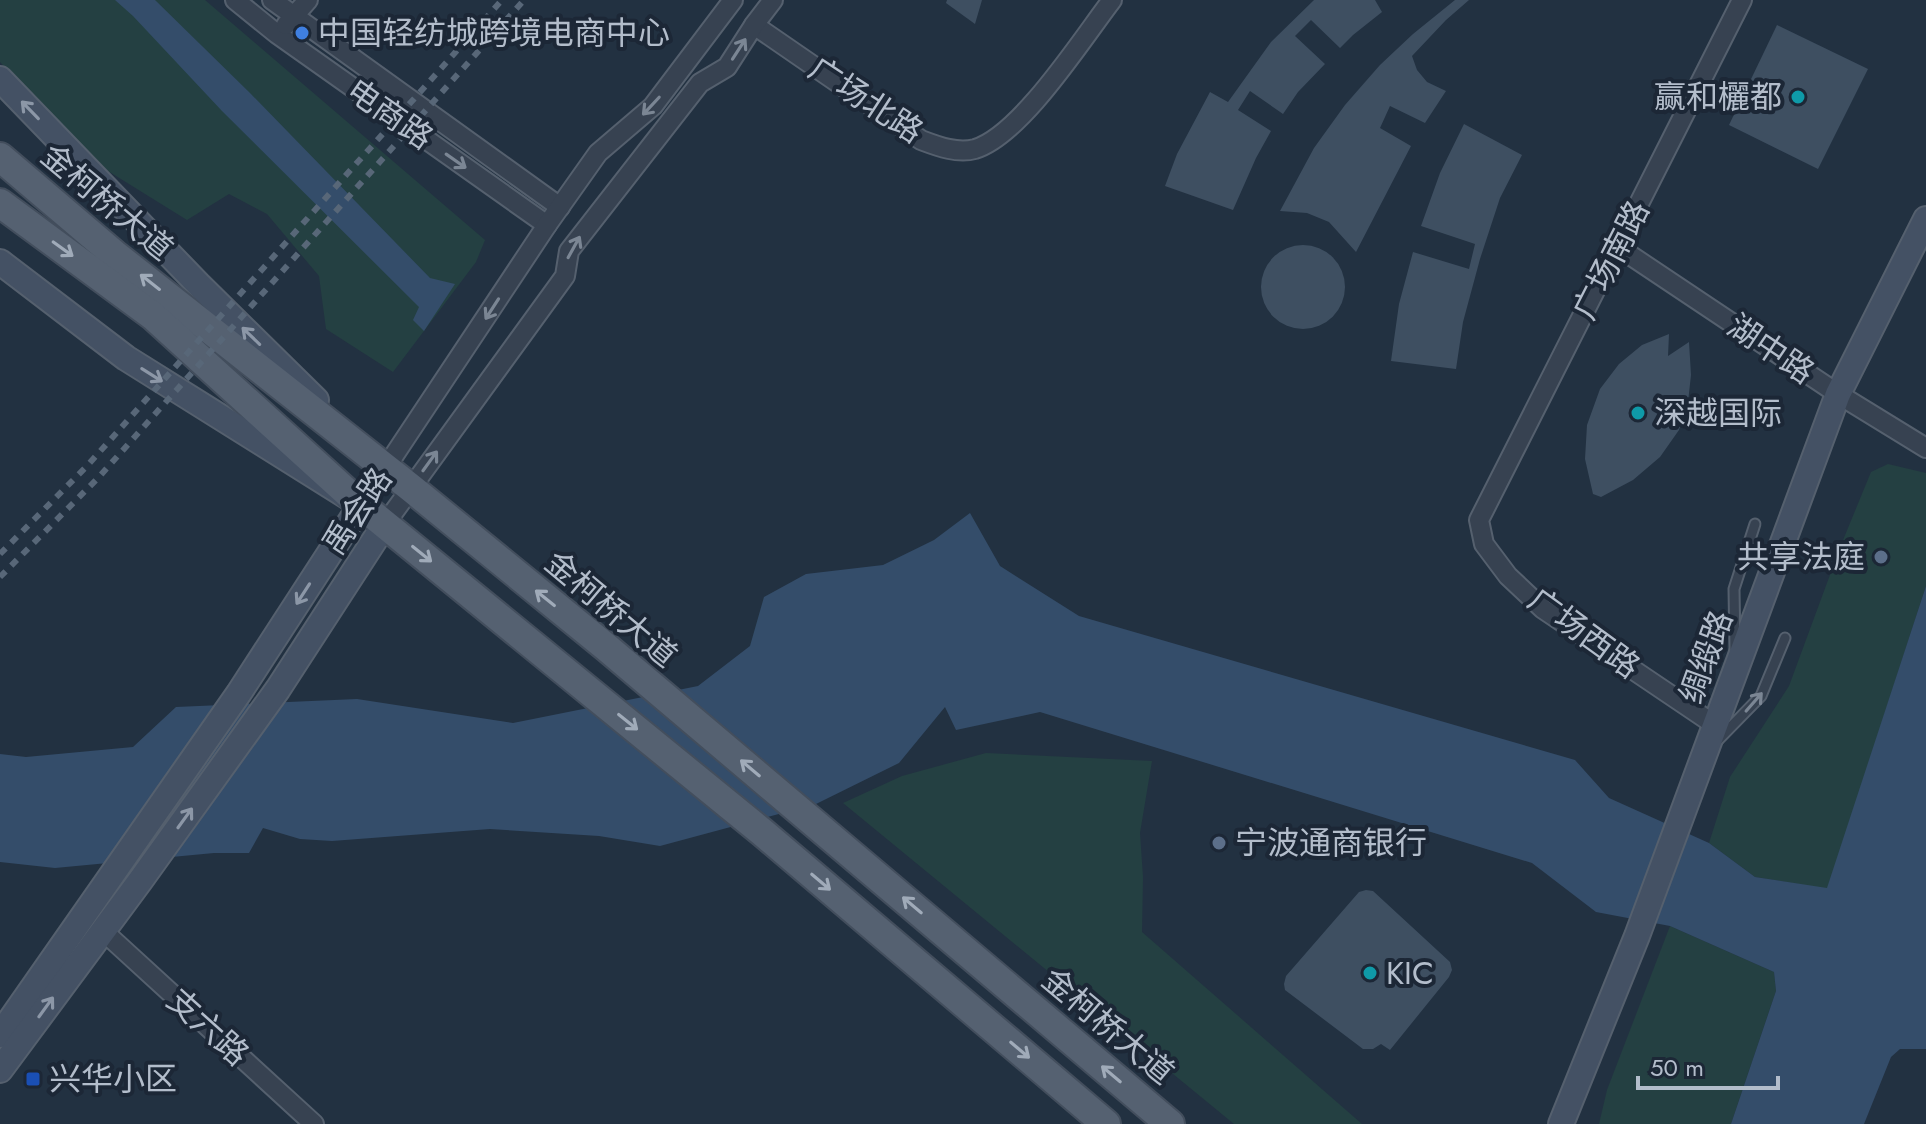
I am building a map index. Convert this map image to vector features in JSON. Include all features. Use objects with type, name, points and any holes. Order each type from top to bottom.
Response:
[{"type":"main road","name":"金柯桥大道","points":[[0,157],[114,254],[411,488],[606,647],[1170,1124]]},
{"type":"main road","name":"金柯桥大道","points":[[0,203],[153,316],[361,505],[762,832],[1106,1124]]},
{"type":"street","name":"电商路","points":[[235,0],[277,34],[547,225]]},
{"type":"street","name":"电商路","points":[[272,0],[560,207]]},
{"type":"street","points":[[277,34],[308,0]]},
{"type":"street","name":"禹会路","points":[[0,1035],[239,693],[547,225],[598,153],[653,106],[733,0]]},
{"type":"street","name":"禹会路","points":[[0,1070],[278,689],[385,524],[565,276],[569,251],[700,83],[727,67],[773,0]]},
{"type":"street","name":"广场北路","points":[[754,25],[921,140],[946,149],[973,149],[996,138],[1037,100],[1112,0]]},
{"type":"street","name":"广场南路","points":[[1479,520],[1742,0]]},
{"type":"street","points":[[0,79],[198,284],[387,469]]},
{"type":"street","name":"绸缎路","points":[[1561,1124],[1637,936],[1838,394],[1926,219]]},
{"type":"street","name":"湖中路","points":[[1618,247],[1838,394],[1926,448]]},
{"type":"street","points":[[0,262],[126,358],[361,505]]},
{"type":"street","name":"广场西路","points":[[1479,520],[1484,544],[1508,576],[1543,609],[1715,725]]},
{"type":"street","name":"支六路","points":[[102,930],[314,1124]]},
{"type":"lane","points":[[1736,669],[1734,589],[1755,524]]},
{"type":"lane","points":[[1704,754],[1761,696],[1785,638]]},
{"type":"green space","points":[[0,0],[205,0],[485,240],[476,262],[393,372],[326,329],[319,276],[267,214],[229,194],[187,220],[108,171],[0,62]]},
{"type":"green space","points":[[1888,464],[1926,473],[1926,586],[1828,889],[1755,877],[1709,843],[1730,777],[1789,686],[1871,472]]},
{"type":"green space","points":[[986,753],[1152,761],[1140,833],[1142,932],[1362,1124],[1234,1124],[843,803],[902,776]]},
{"type":"green space","points":[[1670,926],[1774,972],[1776,991],[1731,1124],[1599,1124],[1607,1090]]},
{"type":"water","points":[[115,0],[155,0],[430,278],[455,284],[424,331],[413,320],[419,307]]},
{"type":"water","points":[[970,513],[1000,566],[1079,616],[1575,760],[1609,798],[1709,843],[1755,877],[1827,888],[1926,586],[1926,1049],[1900,1049],[1891,1057],[1864,1124],[1731,1124],[1776,991],[1774,972],[1670,926],[1596,912],[1532,863],[1040,712],[956,730],[945,707],[899,763],[816,804],[660,846],[599,836],[490,829],[332,841],[300,839],[263,828],[249,853],[214,853],[55,868],[0,862],[0,754],[26,757],[133,747],[176,707],[357,699],[513,723],[698,686],[750,646],[764,597],[806,574],[883,565],[934,540]]},
{"type":"building","points":[[947,0],[982,0],[975,24],[946,3]]},
{"type":"building","points":[[1314,0],[1375,0],[1382,12],[1340,48],[1311,20],[1295,36],[1325,64],[1298,92],[1283,114],[1250,91],[1238,110],[1271,131],[1233,210],[1165,186],[1177,154],[1210,92],[1228,102],[1271,42]]},
{"type":"building","points":[[1455,0],[1469,0],[1412,56],[1417,70],[1427,82],[1446,91],[1425,123],[1390,106],[1380,128],[1411,146],[1356,252],[1329,222],[1307,213],[1280,211],[1314,148],[1345,105],[1380,65]]},
{"type":"building","name":"赢和欐都","points":[[1777,25],[1868,69],[1818,169],[1729,125]]},
{"type":"building","points":[[1464,124],[1522,155],[1500,198],[1480,259],[1463,322],[1456,369],[1391,361],[1399,304],[1413,252],[1469,269],[1475,244],[1421,226],[1440,173]]},
{"type":"building","points":[[1303,245],[1319,248],[1333,257],[1342,271],[1345,287],[1342,303],[1333,317],[1319,326],[1303,329],[1287,326],[1273,317],[1264,303],[1261,287],[1264,271],[1273,257],[1287,248]]},
{"type":"building","name":"深越国际","points":[[1669,334],[1668,356],[1689,342],[1691,375],[1688,402],[1679,430],[1660,457],[1633,480],[1601,497],[1593,494],[1585,459],[1587,425],[1600,389],[1619,364],[1642,345]]},
{"type":"building","name":"KIC","points":[[1373,891],[1450,962],[1452,970],[1390,1050],[1381,1044],[1373,1049],[1363,1049],[1285,990],[1284,984],[1286,976],[1359,892]]},
{"type":"railway","points":[[0,554],[87,466],[502,0]]},
{"type":"railway","points":[[0,577],[99,477],[524,0]]},
{"type":"place","name":"中国轻纺城跨境电商中心","points":[[302,33]]},
{"type":"place","name":"赢和欐都","points":[[1798,97]]},
{"type":"place","name":"深越国际","points":[[1638,413]]},
{"type":"place","name":"共享法庭","points":[[1881,557]]},
{"type":"place","name":"宁波通商银行","points":[[1219,843]]},
{"type":"place","name":"KIC","points":[[1370,973]]},
{"type":"place","name":"兴华小区","points":[[33,1079]]}]
